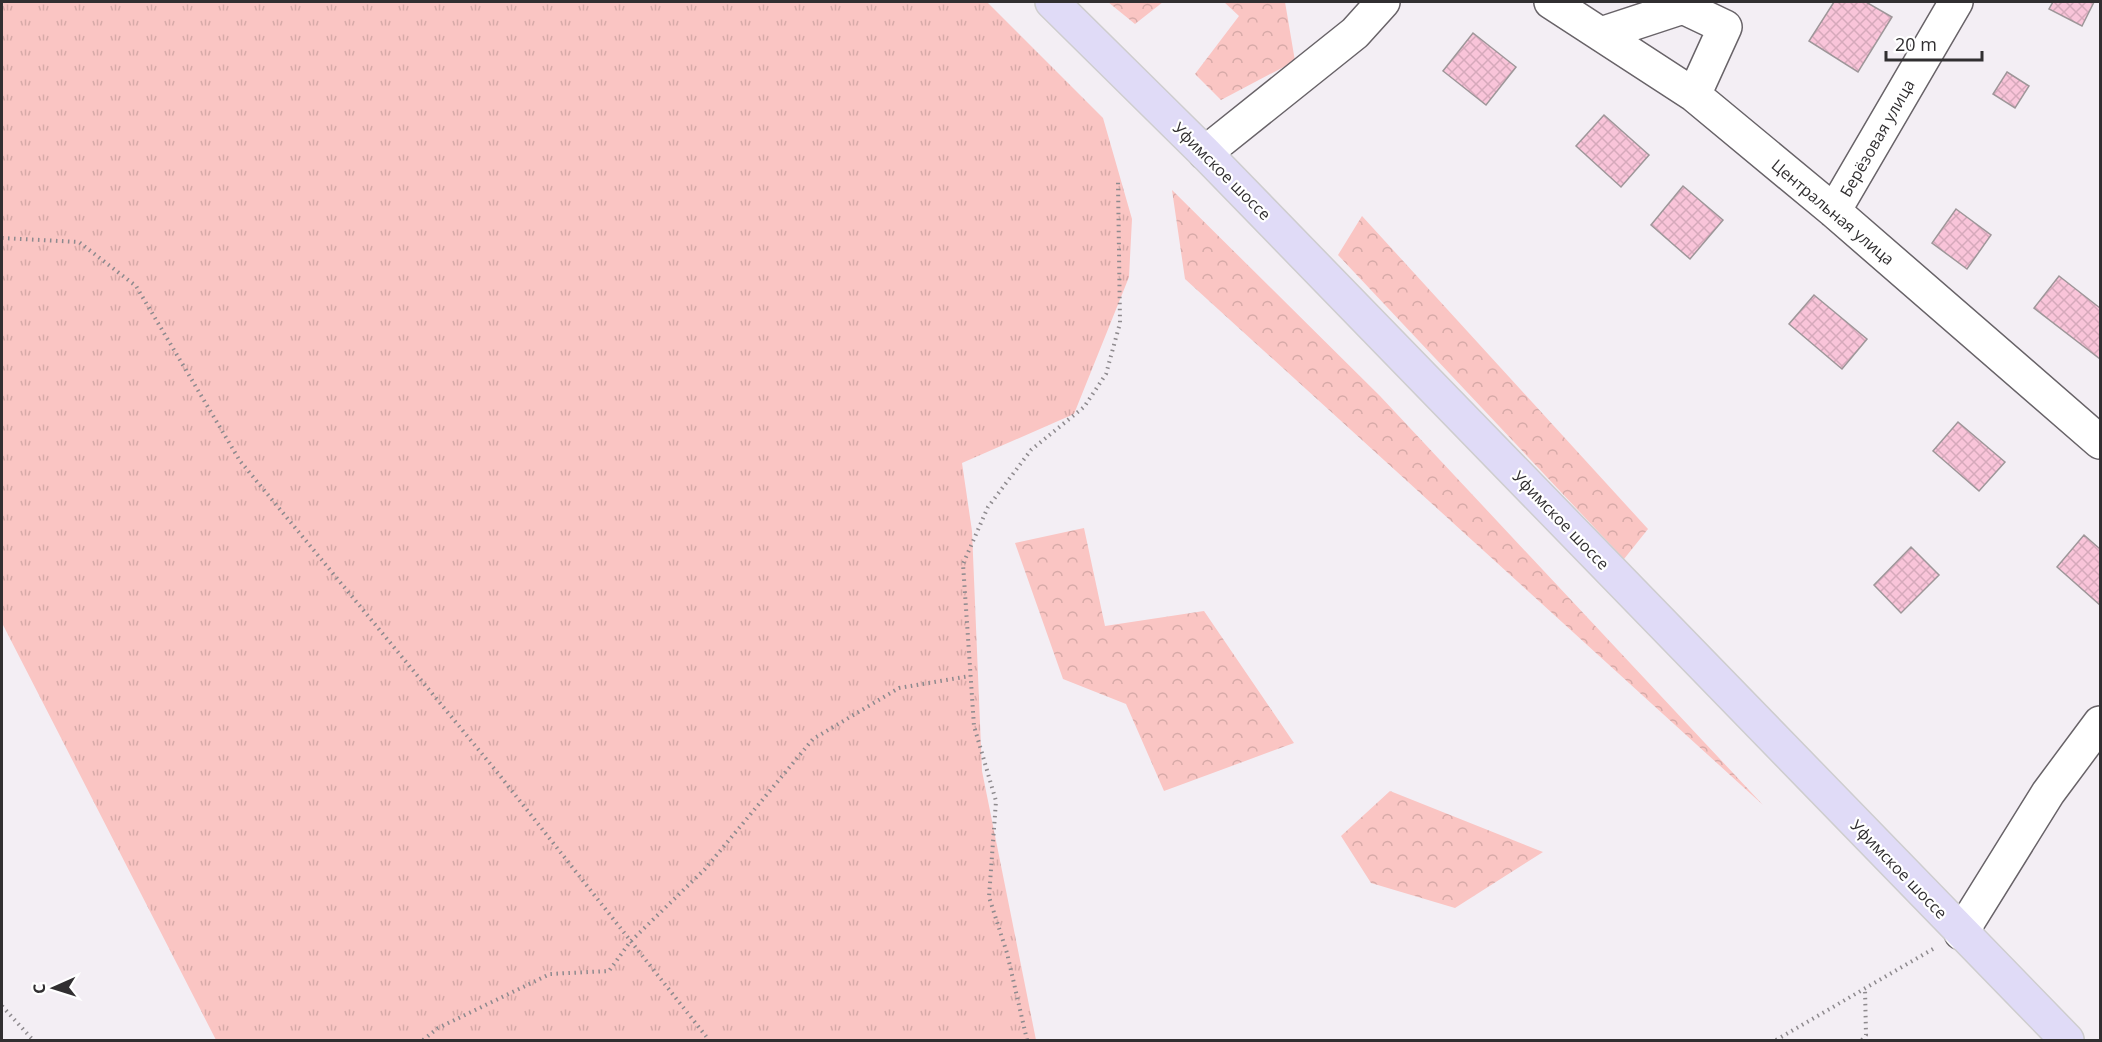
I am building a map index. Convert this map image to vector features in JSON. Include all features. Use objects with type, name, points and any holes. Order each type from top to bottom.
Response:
[{"type":"main road","name":"Уфимское шоссе","points":[[1052,2],[1205,153],[2067,1041]]},
{"type":"street","points":[[1205,153],[1355,33],[1383,2]]},
{"type":"street","name":"Центральная улица","points":[[1551,2],[1694,95],[1834,211],[2100,441]]},
{"type":"street","name":"Берёзовая улица","points":[[1834,211],[1956,2]]},
{"type":"street","points":[[1601,34],[1683,7],[1725,27],[1694,95]]},
{"type":"street","points":[[1961,933],[2048,793],[2100,723]]},
{"type":"path","points":[[1027,1041],[1007,953],[989,897],[996,801],[974,726],[963,564],[988,507],[1031,450],[1084,407],[1106,374],[1120,323],[1118,181]]},
{"type":"path","points":[[2,238],[79,242],[136,286],[240,461],[497,772],[710,1041]]},
{"type":"path","points":[[423,1041],[438,1028],[550,974],[609,971],[630,942],[705,869],[813,738],[899,688],[970,676]]},
{"type":"path","points":[[1776,1041],[1961,933]]},
{"type":"path","points":[[1862,1041],[1866,1035],[1865,989]]},
{"type":"path","points":[[2,1006],[33,1041]]},
{"type":"green space","points":[[2,2],[987,2],[1103,118],[1132,219],[1129,277],[1074,414],[962,463],[972,531],[982,771],[1036,1040],[216,1040],[2,623]]},
{"type":"green space","points":[[1108,2],[1163,2],[1135,24]]},
{"type":"green space","points":[[1224,2],[1285,2],[1295,61],[1221,100],[1195,74],[1239,16]]},
{"type":"green space","points":[[1172,190],[1380,396],[1763,805],[1185,279]]},
{"type":"green space","points":[[1362,216],[1648,529],[1624,559],[1338,255]]},
{"type":"green space","points":[[1084,528],[1105,626],[1204,611],[1294,743],[1164,791],[1126,704],[1063,679],[1015,543]]},
{"type":"green space","points":[[1390,791],[1543,852],[1455,908],[1371,883],[1341,836]]},
{"type":"building","points":[[1834,2],[1866,2],[1892,17],[1858,72],[1809,41]]},
{"type":"building","points":[[2053,2],[2094,2],[2082,26],[2049,9]]},
{"type":"building","points":[[1473,33],[1516,67],[1486,105],[1443,71]]},
{"type":"building","points":[[2007,72],[2029,86],[2015,108],[1993,94]]},
{"type":"building","points":[[1604,115],[1649,155],[1621,187],[1576,146]]},
{"type":"building","points":[[1683,186],[1723,220],[1690,259],[1651,225]]},
{"type":"building","points":[[1956,209],[1991,235],[1967,269],[1932,243]]},
{"type":"building","points":[[2059,276],[2100,308],[2100,359],[2034,308]]},
{"type":"building","points":[[1814,295],[1867,339],[1842,369],[1789,324]]},
{"type":"building","points":[[1958,422],[2005,462],[1979,491],[1933,451]]},
{"type":"building","points":[[2084,535],[2100,549],[2100,605],[2057,567]]},
{"type":"building","points":[[1911,547],[1939,575],[1901,613],[1874,585]]}]
